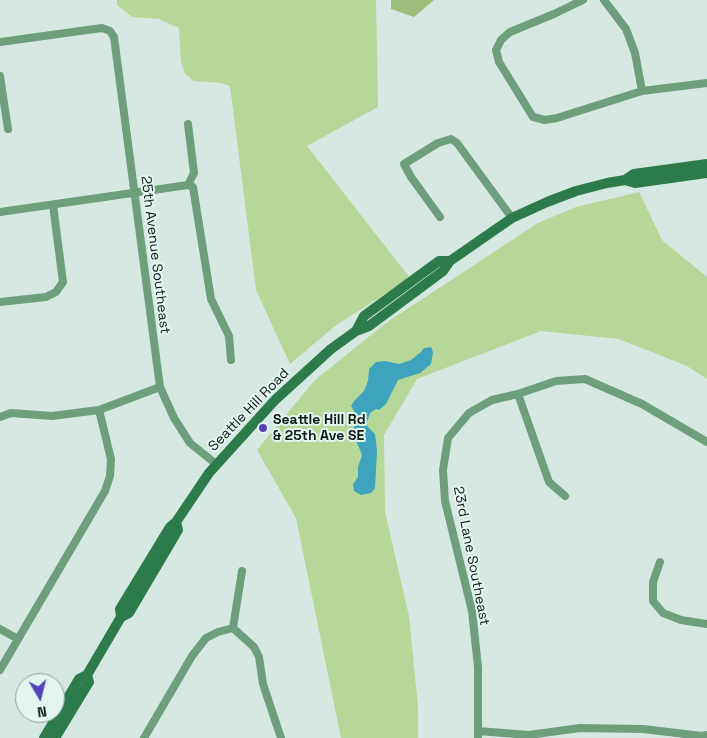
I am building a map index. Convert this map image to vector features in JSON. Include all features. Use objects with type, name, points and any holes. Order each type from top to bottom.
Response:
[{"type":"main road","name":"Seattle Hill Road","points":[[44,738],[79,678],[87,675],[121,617],[129,613],[178,530],[176,522],[216,464],[275,400],[330,349],[356,331],[369,326],[443,271],[450,261],[512,218],[576,191],[625,180],[634,174],[707,164]]},
{"type":"main road","name":"Seattle Hill Road","points":[[625,180],[635,183],[707,173]]},
{"type":"main road","name":"Seattle Hill Road","points":[[55,738],[89,682],[87,675]]},
{"type":"street","points":[[584,0],[510,32],[501,40],[496,50],[499,62],[533,117],[545,120],[557,118],[642,91],[707,83]]},
{"type":"street","points":[[604,0],[626,29],[635,53],[642,91]]},
{"type":"street","name":"25th Avenue Southeast","points":[[0,42],[102,28],[110,31],[114,37],[160,387],[174,418],[190,443],[216,464]]},
{"type":"street","points":[[0,76],[8,129]]},
{"type":"street","points":[[188,124],[194,173],[190,186],[211,299],[230,336],[231,360]]},
{"type":"street","points":[[440,217],[411,177],[404,164],[438,143],[451,139],[457,143],[512,218]]},
{"type":"street","points":[[0,212],[190,186]]},
{"type":"street","points":[[0,302],[46,297],[56,292],[63,282],[53,205]]},
{"type":"street","points":[[565,496],[549,482],[518,394],[556,381],[585,379],[642,404],[707,442]]},
{"type":"street","points":[[0,417],[11,413],[52,416],[99,410],[160,387]]},
{"type":"street","name":"23rd Lane Southeast","points":[[478,734],[478,667],[472,611],[445,501],[443,470],[448,438],[469,413],[492,400],[518,394]]},
{"type":"street","points":[[0,670],[105,490],[110,476],[111,459],[99,410]]},
{"type":"street","points":[[660,562],[653,582],[653,601],[663,614],[681,620],[707,624]]},
{"type":"street","points":[[234,628],[242,571]]},
{"type":"street","points":[[144,738],[192,656],[206,638],[218,632],[234,628]]},
{"type":"street","points":[[234,628],[254,647],[258,657],[263,684],[281,738]]},
{"type":"street","points":[[0,629],[18,639]]},
{"type":"street","points":[[580,728],[580,738]]},
{"type":"street","points":[[478,734],[529,735],[580,728],[643,728],[702,736],[707,735]]},
{"type":"green space","points":[[117,0],[376,0],[378,107],[307,146],[410,278],[335,326],[290,364],[256,290],[230,86],[221,83],[194,81],[185,74],[181,61],[179,28],[159,19],[132,17],[117,5]]},
{"type":"green space","points":[[391,0],[434,0],[414,17],[391,9]]},
{"type":"green space","points":[[639,192],[662,240],[707,277],[707,379],[687,366],[619,339],[541,331],[417,379],[384,435],[385,512],[409,616],[418,707],[418,738],[341,738],[296,518],[257,450],[315,380],[386,323],[538,223],[576,207]]},
{"type":"water","points":[[431,347],[433,352],[431,364],[420,373],[398,380],[386,404],[379,410],[376,409],[370,413],[366,425],[375,434],[377,451],[375,488],[371,493],[361,495],[354,491],[353,484],[358,477],[358,467],[362,455],[352,434],[353,428],[358,423],[358,418],[351,406],[364,391],[368,381],[369,369],[376,362],[385,361],[399,364],[411,360],[424,348]]},
{"type":"place","name":"Seattle Hill Rd & 25th Ave SE","points":[[263,428]]}]
